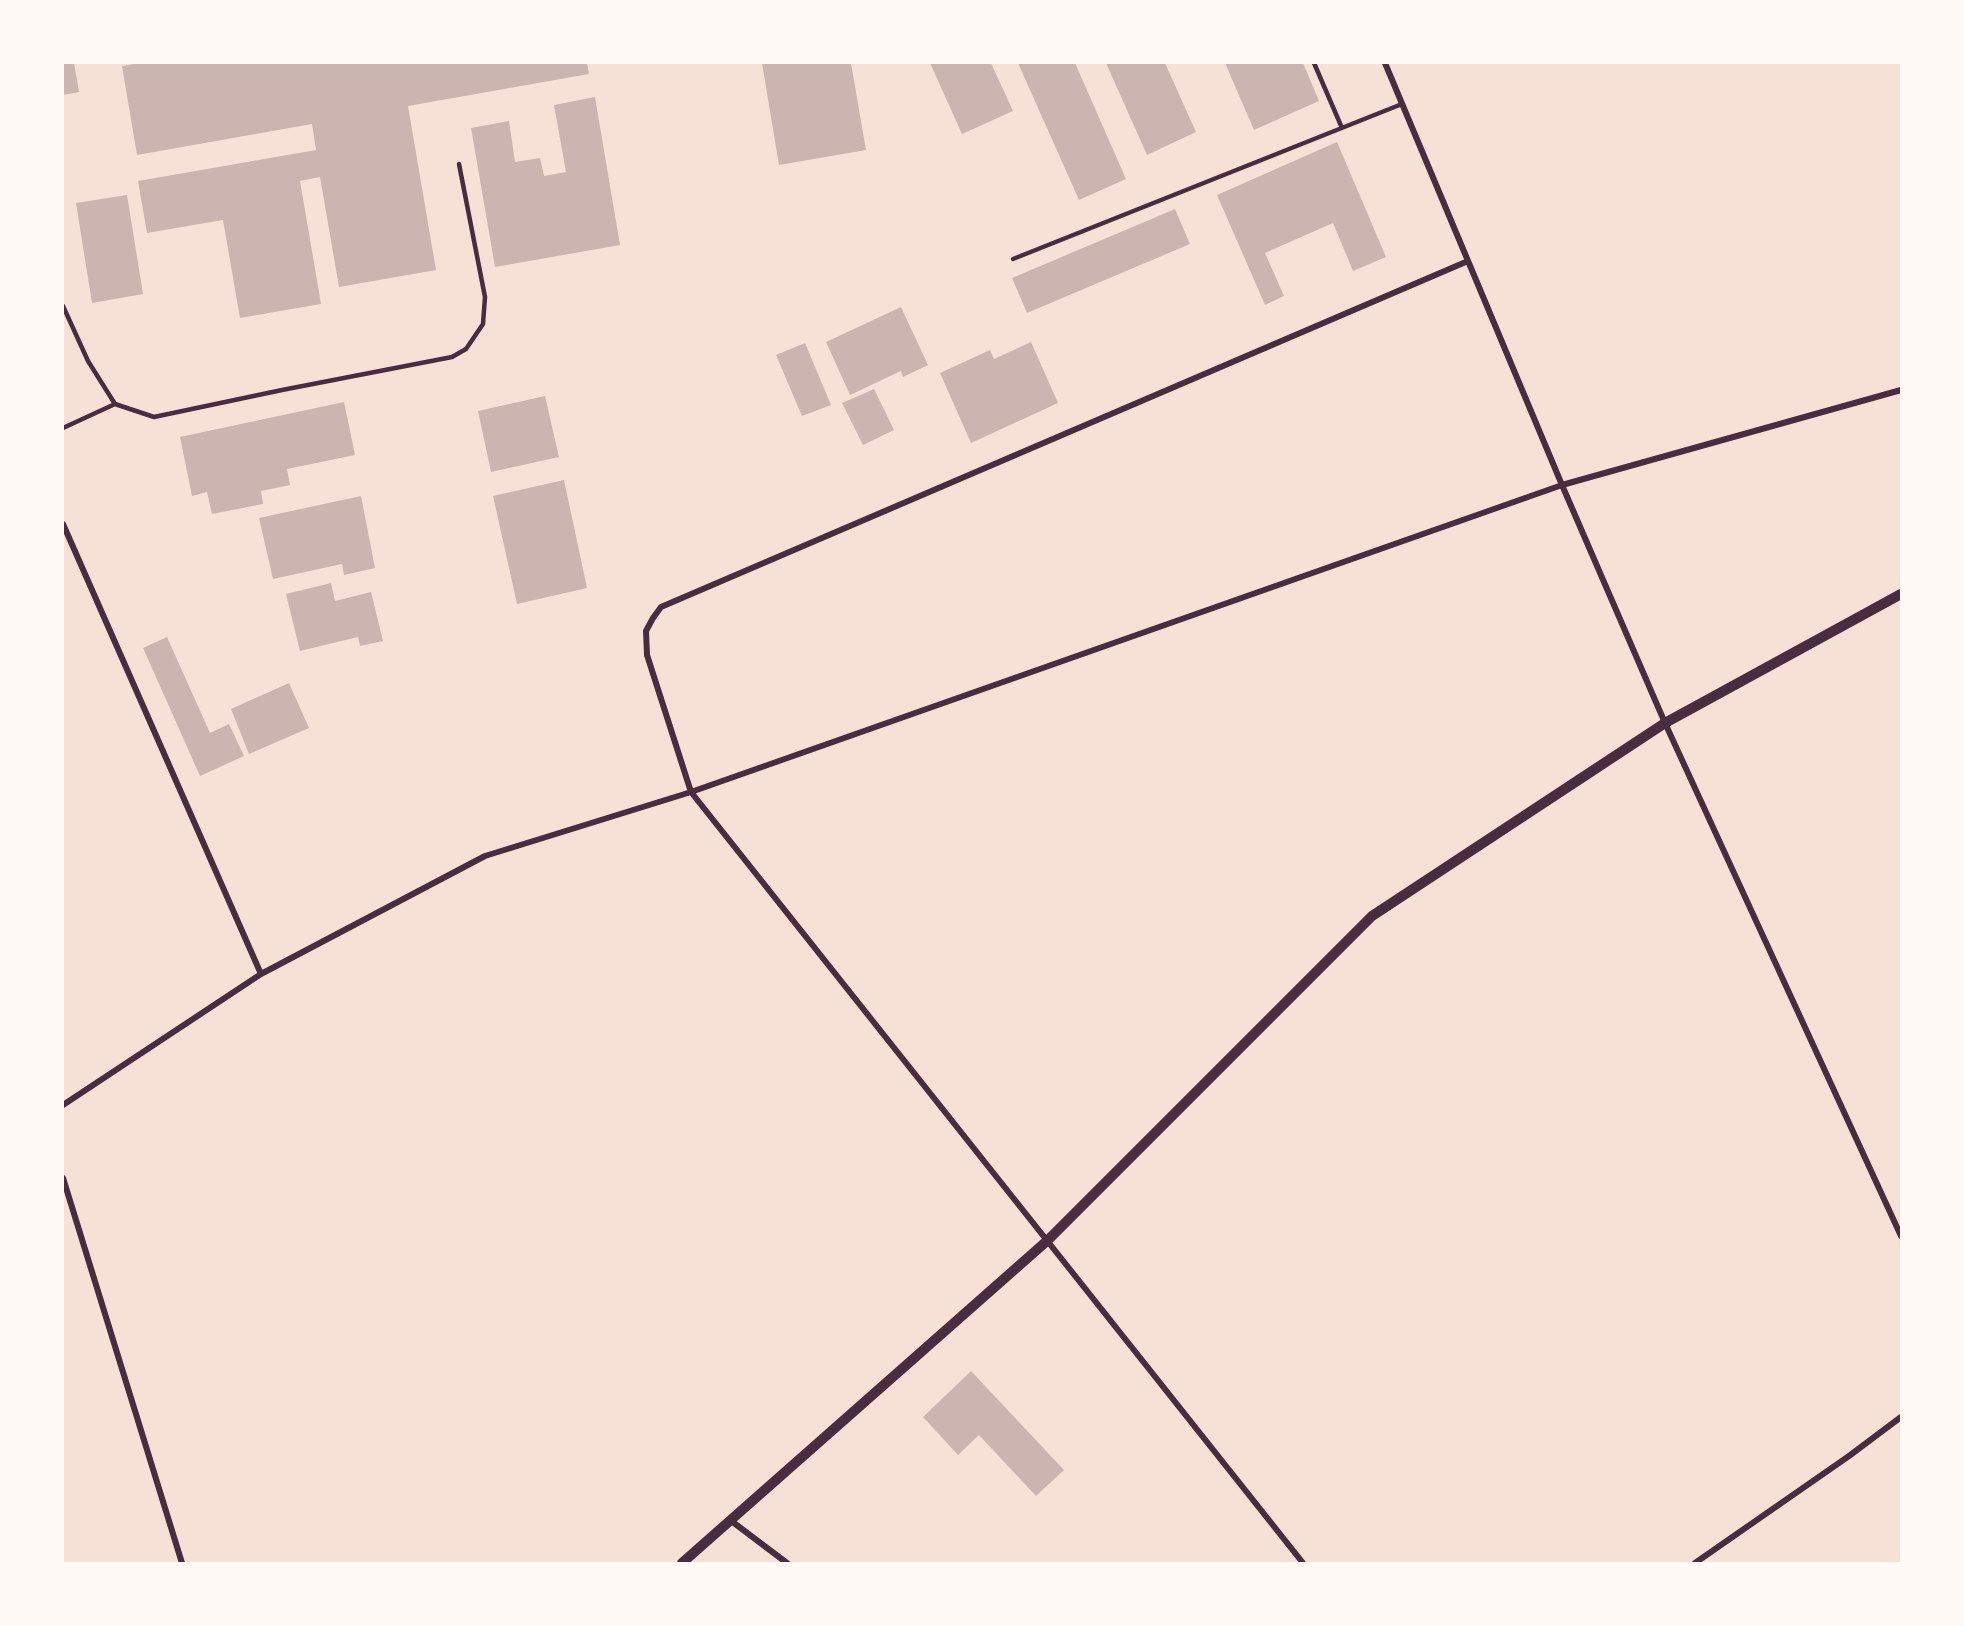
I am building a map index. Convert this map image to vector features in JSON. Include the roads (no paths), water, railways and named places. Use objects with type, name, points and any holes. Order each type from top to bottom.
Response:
[{"type":"street","points":[[1385,63],[1562,485],[1665,723],[1901,1236]]},
{"type":"street","points":[[1303,1563],[691,792],[647,655],[646,632],[661,608],[1468,261]]},
{"type":"street","points":[[63,1105],[261,974],[485,856],[691,792],[1562,485],[1901,390]]},
{"type":"street","points":[[63,524],[261,974]]},
{"type":"street","points":[[682,1563],[1048,1240],[1372,916],[1665,723],[1901,594]]},
{"type":"street","points":[[63,1178],[183,1563]]},
{"type":"street","points":[[1695,1563],[1901,1417]]},
{"type":"street","points":[[730,1520],[787,1563]]},
{"type":"lane","points":[[1314,63],[1341,128]]},
{"type":"lane","points":[[1013,259],[1402,104]]},
{"type":"lane","points":[[63,306],[88,361],[115,404],[154,417],[452,357],[466,349],[483,324],[485,297],[459,164]]},
{"type":"lane","points":[[63,428],[115,404]]}]
